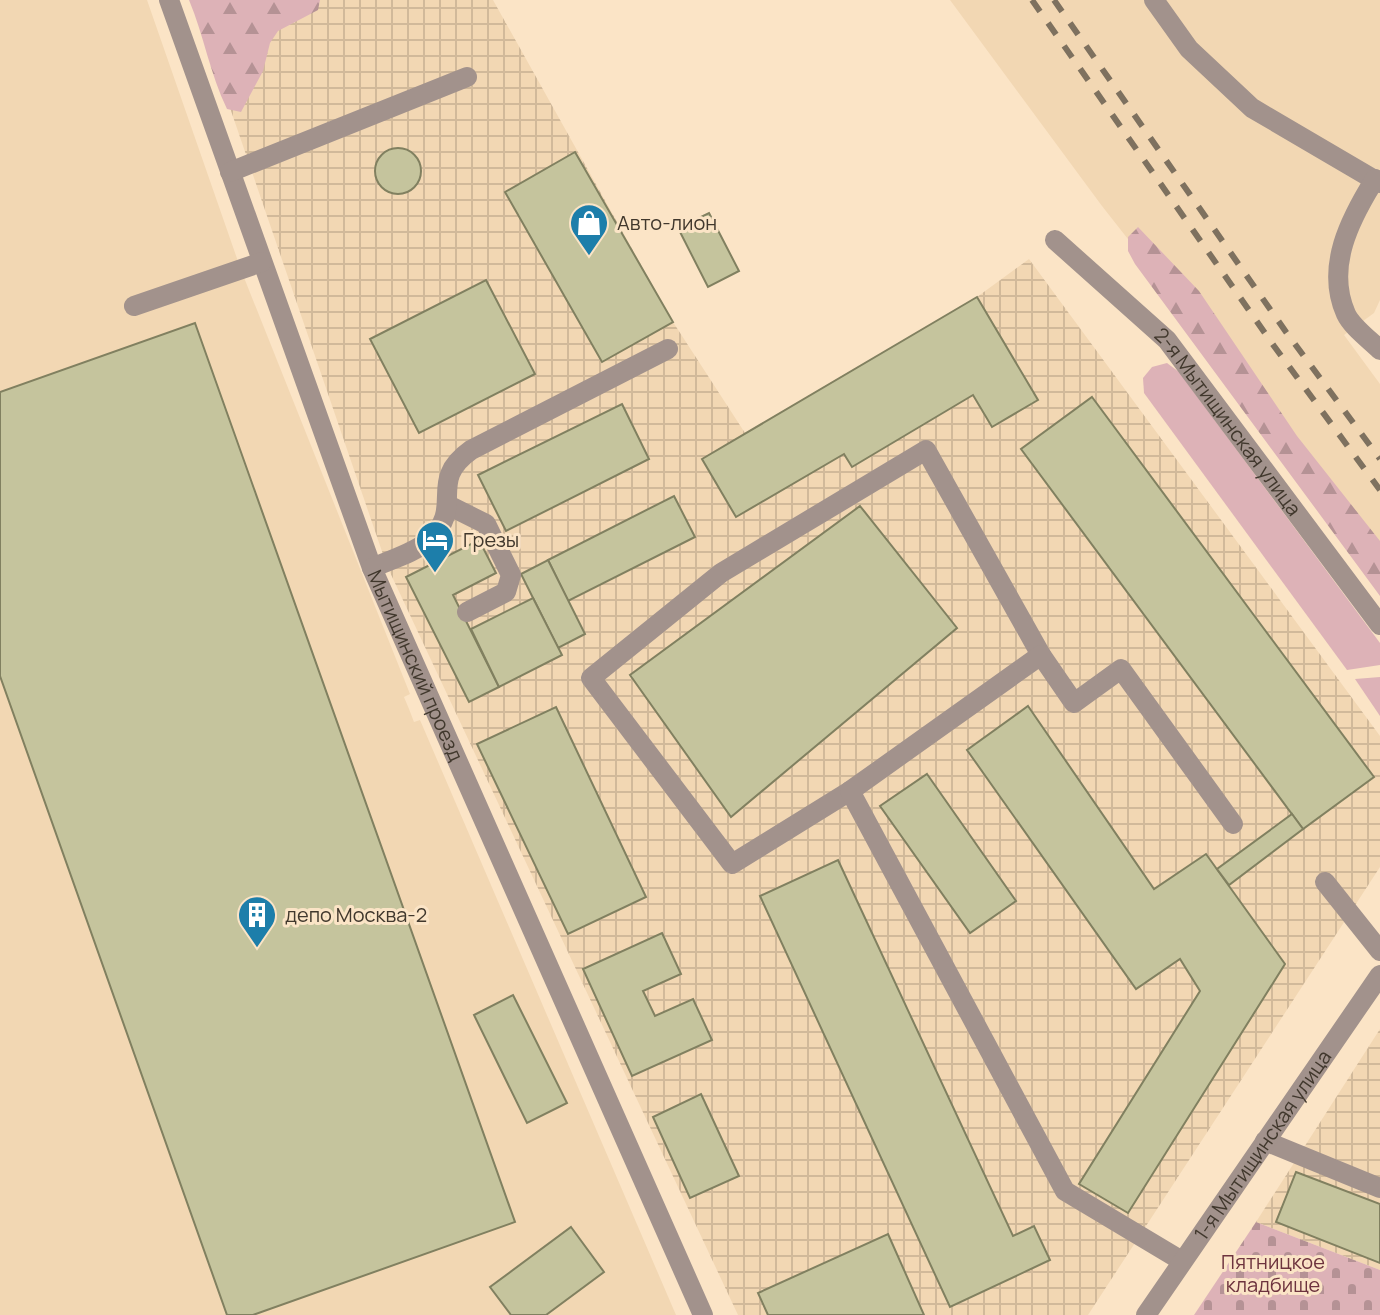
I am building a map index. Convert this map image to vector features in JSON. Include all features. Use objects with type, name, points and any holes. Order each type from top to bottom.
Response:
[{"type":"street","name":"Мытищинский проезд","points":[[169,0],[372,568],[703,1315]]},
{"type":"street","points":[[1154,0],[1189,49],[1252,108],[1377,181],[1352,215],[1338,264],[1346,314],[1380,350]]},
{"type":"street","points":[[230,172],[467,77]]},
{"type":"street","name":"2-я Мытищинская улица","points":[[1055,240],[1167,340],[1380,625]]},
{"type":"street","points":[[134,306],[262,262]]},
{"type":"street","points":[[372,568],[427,542],[441,525],[448,505],[446,478],[453,463],[462,456],[668,349]]},
{"type":"street","points":[[1041,655],[850,791],[732,864],[591,678],[721,573],[926,450],[1041,655],[1074,703],[1121,669],[1233,824]]},
{"type":"street","points":[[448,505],[486,524],[511,575],[506,592],[467,612]]},
{"type":"street","points":[[850,791],[1065,1191],[1182,1261]]},
{"type":"street","points":[[1325,882],[1380,951]]},
{"type":"street","name":"1-я Мытищинская улица","points":[[1146,1315],[1380,975]]},
{"type":"street","points":[[1265,1141],[1380,1188]]},
{"type":"shaded area","points":[[0,0],[147,0],[241,270],[410,694],[404,697],[414,722],[420,720],[676,1315],[0,1315]]},
{"type":"shaded area","points":[[193,0],[493,0],[673,322],[745,433],[977,297],[1029,259],[1380,736],[1380,867],[1088,1315],[738,1315],[387,566]]},
{"type":"shaded area","points":[[950,0],[1380,0],[1380,300],[1374,313],[1344,335],[1380,384],[1380,560],[1102,206]]},
{"type":"shaded area","points":[[1380,1029],[1380,1270],[1256,1222]]},
{"type":"green space","points":[[189,0],[320,0],[318,10],[278,31],[270,43],[263,71],[241,112],[227,109]]},
{"type":"green space","points":[[1138,227],[1199,291],[1297,436],[1380,541],[1380,596],[1135,264],[1128,251],[1128,237]]},
{"type":"green space","points":[[1167,363],[1179,372],[1380,643],[1380,665],[1347,670],[1144,393],[1143,378],[1152,367]]},
{"type":"green space","points":[[1380,677],[1380,716],[1355,679]]},
{"type":"green space","name":"Пятницкое кладбище","points":[[1256,1222],[1380,1270],[1380,1315],[1194,1315]]},
{"type":"building","points":[[398,148],[414,155],[421,171],[414,187],[398,194],[382,187],[375,171],[382,155]]},
{"type":"building","name":"Авто-лион","points":[[575,152],[673,322],[602,362],[505,192]]},
{"type":"building","points":[[709,213],[739,271],[708,287],[678,228]]},
{"type":"building","points":[[486,280],[535,374],[419,433],[370,339]]},
{"type":"building","points":[[977,297],[1038,400],[992,427],[973,395],[852,467],[844,454],[736,517],[702,459]]},
{"type":"building","name":"депо Москва-2","points":[[195,323],[515,1222],[253,1315],[227,1315],[0,676],[0,392]]},
{"type":"building","points":[[1092,397],[1374,777],[1303,829],[1021,449]]},
{"type":"building","points":[[622,404],[649,459],[506,531],[478,475]]},
{"type":"building","points":[[674,496],[695,537],[568,601],[548,560]]},
{"type":"building","points":[[860,506],[957,628],[731,817],[630,675]]},
{"type":"building","points":[[479,540],[496,573],[453,595],[499,687],[469,702],[406,577]]},
{"type":"building","points":[[548,560],[585,634],[558,648],[521,574]]},
{"type":"building","points":[[533,598],[562,655],[499,687],[471,629]]},
{"type":"building","points":[[1028,706],[1154,889],[1206,854],[1285,964],[1128,1213],[1079,1184],[1200,991],[1180,959],[1136,989],[967,750]]},
{"type":"building","points":[[556,707],[646,897],[568,934],[477,744]]},
{"type":"building","points":[[927,774],[1016,901],[970,933],[880,806]]},
{"type":"building","points":[[1292,814],[1303,829],[1229,885],[1217,869]]},
{"type":"building","points":[[838,860],[1013,1236],[1034,1226],[1050,1260],[950,1307],[760,896]]},
{"type":"building","points":[[662,933],[681,974],[643,991],[655,1016],[693,999],[712,1040],[632,1076],[583,969]]},
{"type":"building","points":[[513,995],[567,1103],[527,1123],[474,1015]]},
{"type":"building","points":[[701,1094],[739,1176],[690,1198],[653,1117]]},
{"type":"building","points":[[1296,1172],[1380,1204],[1380,1263],[1276,1222]]},
{"type":"building","points":[[571,1227],[604,1272],[546,1315],[511,1315],[490,1287]]},
{"type":"building","points":[[888,1234],[924,1315],[768,1315],[758,1293]]},
{"type":"railway","points":[[1032,0],[1274,346],[1380,490]]},
{"type":"railway","points":[[1054,0],[1286,332],[1380,459]]},
{"type":"place","name":"Авто-лион","points":[[589,257]]},
{"type":"place","name":"Грезы","points":[[435,574]]},
{"type":"place","name":"депо Москва-2","points":[[257,949]]}]
